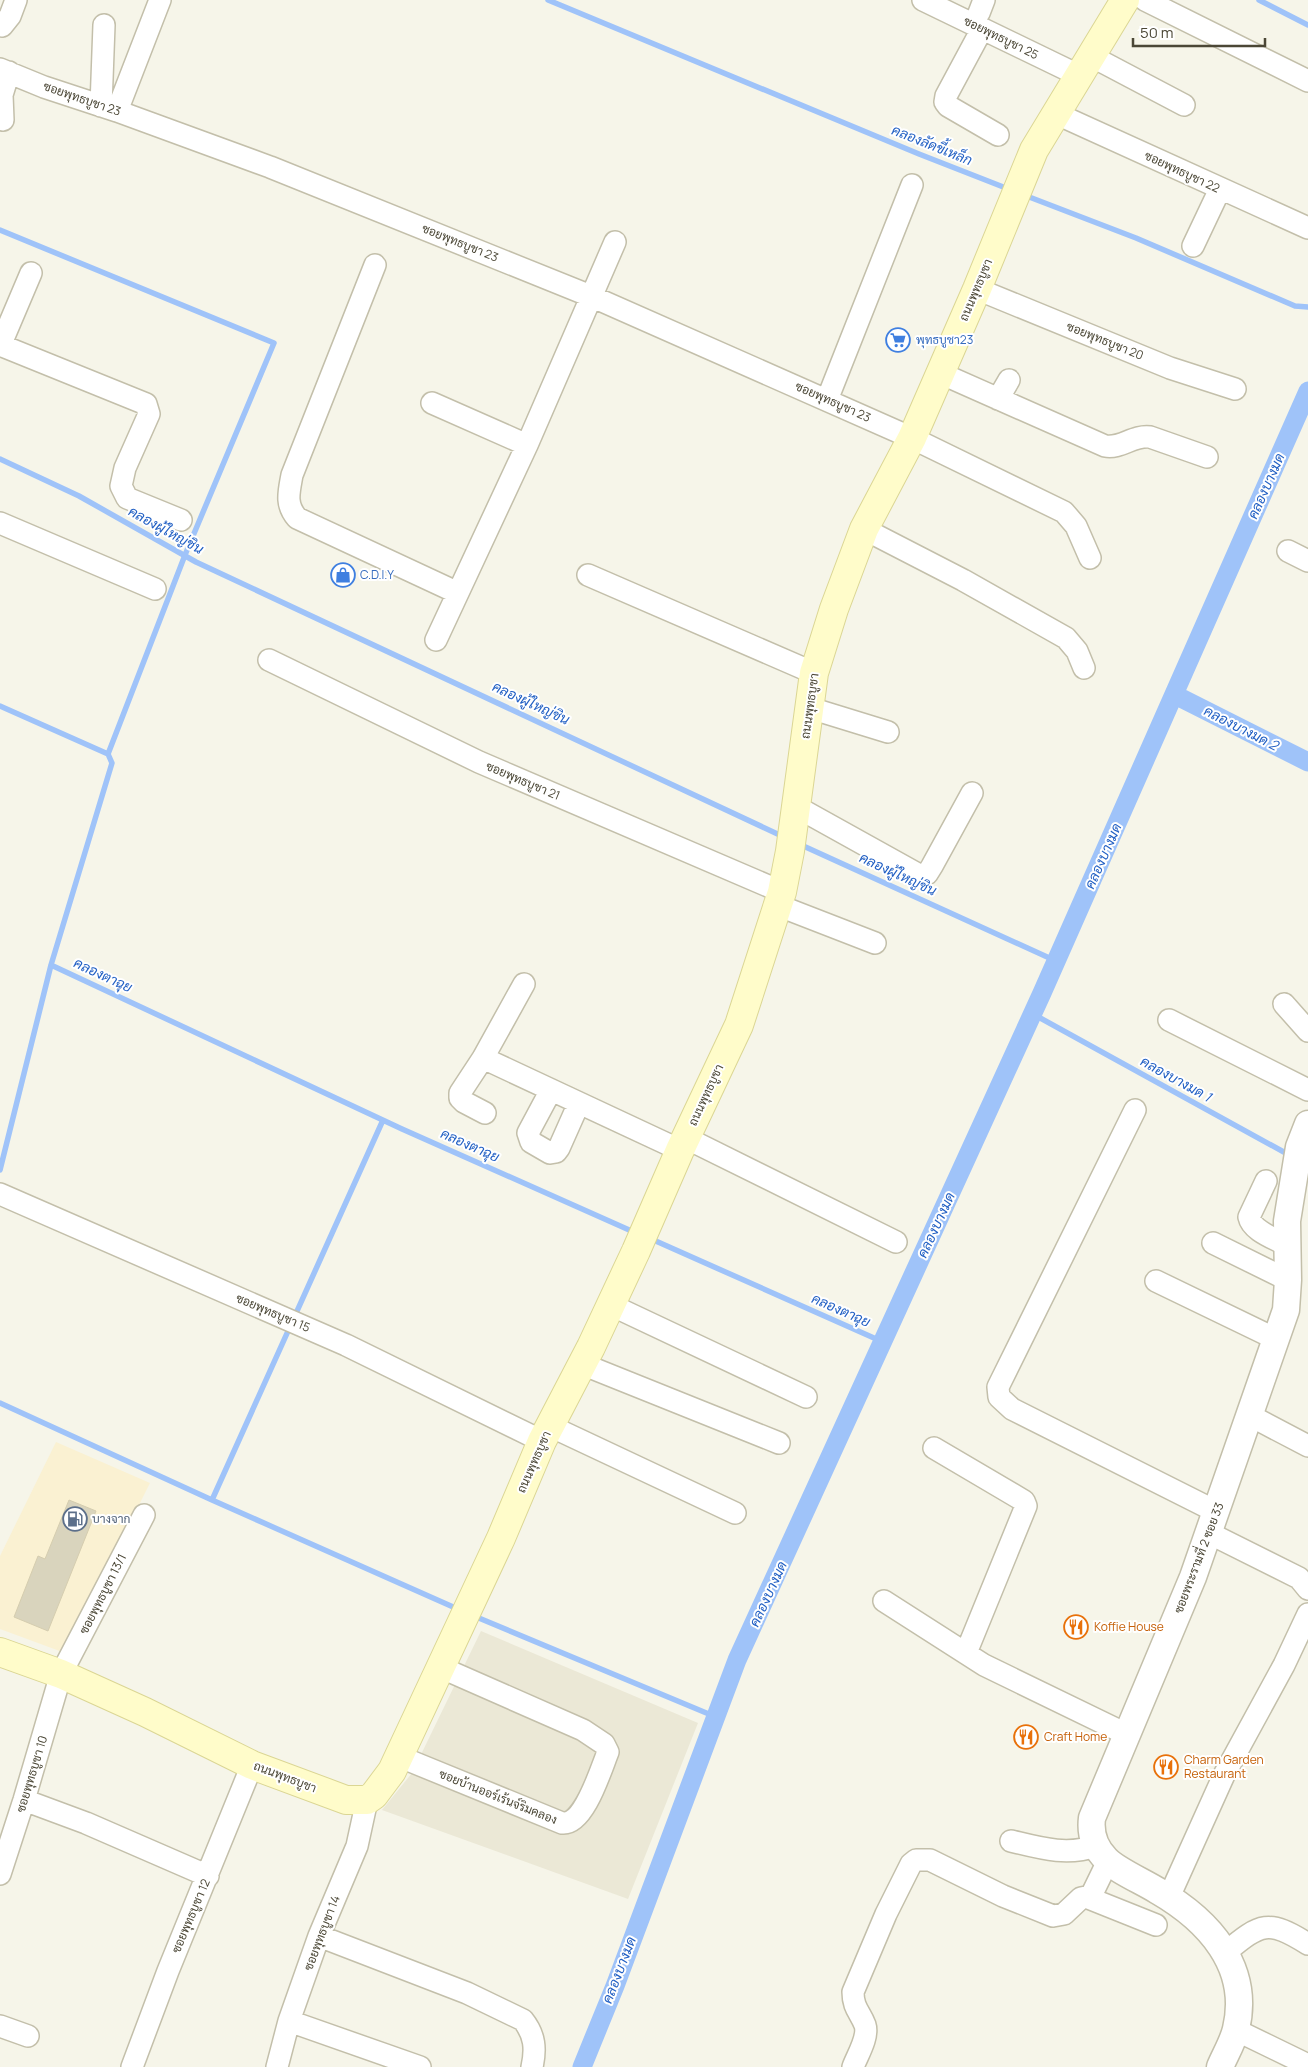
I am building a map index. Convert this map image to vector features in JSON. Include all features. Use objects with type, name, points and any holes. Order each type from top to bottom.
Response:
[{"type":"main road","name":"ถนนพุทธบูชา","points":[[0,1652],[61,1674],[145,1712],[252,1765],[346,1800],[367,1800],[374,1795],[392,1772],[398,1756],[442,1668],[546,1433],[582,1364],[649,1224],[683,1144],[738,1025],[780,899],[790,851],[814,674],[834,609],[864,529],[912,438],[977,289],[1034,150],[1125,0]]},
{"type":"street","points":[[2,26],[10,16],[16,0]]},
{"type":"street","points":[[109,108],[160,0]]},
{"type":"street","name":"ซอยพุทธบูชา 25","points":[[924,0],[981,14],[1086,66],[1184,104]]},
{"type":"street","points":[[1145,0],[1308,81]]},
{"type":"street","points":[[981,14],[945,102],[948,106],[998,136]]},
{"type":"street","points":[[104,25],[109,108]]},
{"type":"street","points":[[3,120],[2,94],[4,70]]},
{"type":"street","name":"ซอยพุทธบูชา 23","points":[[4,70],[44,87],[109,108],[270,167],[593,297],[912,438],[1064,512],[1076,526],[1090,558]]},
{"type":"street","name":"ซอยพุทธบูชา 22","points":[[1057,114],[1308,228]]},
{"type":"street","points":[[827,400],[912,185]]},
{"type":"street","points":[[1193,246],[1220,189]]},
{"type":"street","points":[[436,640],[527,445],[593,297],[615,242]]},
{"type":"street","points":[[375,265],[292,475],[288,497],[290,510],[297,518],[458,593]]},
{"type":"street","points":[[31,273],[0,346],[146,404],[149,414],[125,468],[121,486],[127,498],[181,520]]},
{"type":"street","name":"ซอยพุทธบูชา 20","points":[[977,289],[1170,368],[1235,389]]},
{"type":"street","points":[[940,373],[1105,446],[1114,447],[1141,436],[1150,437],[1207,458]]},
{"type":"street","points":[[998,399],[1009,380]]},
{"type":"street","points":[[432,403],[527,445]]},
{"type":"street","points":[[0,523],[154,589]]},
{"type":"street","points":[[864,529],[963,580],[1066,638],[1077,650],[1084,668]]},
{"type":"street","points":[[1288,551],[1308,561]]},
{"type":"street","points":[[588,575],[814,674]]},
{"type":"street","name":"ซอยพุทธบูชา 21","points":[[269,660],[479,762],[875,942]]},
{"type":"street","points":[[810,708],[888,732]]},
{"type":"street","points":[[794,815],[921,876],[927,874],[932,866],[972,793]]},
{"type":"street","points":[[485,1113],[464,1102],[460,1098],[460,1094],[524,984]]},
{"type":"street","points":[[1284,1004],[1308,1031]]},
{"type":"street","points":[[1169,1020],[1308,1090]]},
{"type":"street","points":[[482,1058],[579,1103],[683,1144],[896,1242]]},
{"type":"street","points":[[551,1090],[528,1133],[531,1142],[550,1154],[556,1152],[579,1103]]},
{"type":"street","points":[[1135,1110],[998,1387],[999,1397],[1012,1409],[1213,1522],[1299,1578],[1308,1589]]},
{"type":"street","name":"ซอยพระรามที่ 2 ซอย 33","points":[[1102,1854],[1092,1837],[1092,1818],[1193,1577],[1286,1310],[1288,1280],[1286,1222],[1300,1147]]},
{"type":"street","points":[[1266,1181],[1249,1216],[1250,1223],[1255,1228],[1286,1245]]},
{"type":"street","name":"ซอยพุทธบูชา 15","points":[[3,1195],[546,1433],[735,1513]]},
{"type":"street","points":[[1213,1243],[1288,1280]]},
{"type":"street","points":[[1156,1281],[1276,1339]]},
{"type":"street","points":[[611,1304],[806,1397]]},
{"type":"street","points":[[582,1364],[779,1443]]},
{"type":"street","points":[[1249,1415],[1308,1446]]},
{"type":"street","points":[[934,1448],[1024,1501],[1026,1506],[966,1653]]},
{"type":"street","name":"ซอยพุทธบูชา 13/1","points":[[61,1674],[144,1515]]},
{"type":"street","points":[[884,1601],[984,1665],[1126,1734]]},
{"type":"street","points":[[1169,1897],[1224,1775],[1284,1666],[1308,1614]]},
{"type":"street","name":"ซอยบ้านออร์เร้นจ์ริมคลอง","points":[[398,1756],[562,1823],[575,1819],[588,1799],[608,1752],[604,1744],[583,1730],[442,1668]]},
{"type":"street","name":"ซอยพุทธบูชา 10","points":[[0,1874],[61,1674]]},
{"type":"street","name":"ซอยพุทธบูชา 12","points":[[132,2067],[168,1971],[252,1765]]},
{"type":"street","points":[[24,1800],[86,1823],[208,1876]]},
{"type":"street","name":"ซอยพุทธบูชา 14","points":[[277,2067],[290,2021],[319,1936],[357,1846],[367,1800]]},
{"type":"street","points":[[1011,1841],[1052,1851],[1082,1851],[1102,1854],[1169,1897],[1202,1923],[1226,1952],[1236,1978],[1238,1998],[1236,2030],[1220,2067]]},
{"type":"street","points":[[1090,1898],[1102,1854]]},
{"type":"street","points":[[853,2067],[866,2033],[865,2025],[853,2003],[853,1992],[886,1914],[911,1864],[916,1860],[930,1860],[1003,1896],[1053,1916],[1064,1914],[1083,1897],[1090,1898],[1156,1926]]},
{"type":"street","points":[[1226,1952],[1248,1934],[1270,1927],[1282,1928],[1308,1944]]},
{"type":"street","points":[[319,1936],[467,1994],[523,2020],[532,2033],[535,2044],[536,2052],[532,2067]]},
{"type":"street","points":[[290,2021],[420,2067]]},
{"type":"street","points":[[0,2026],[28,2036]]},
{"type":"street","points":[[1236,2030],[1308,2064]]},
{"type":"shaded area","name":"บางจาก","points":[[56,1442],[150,1483],[65,1653],[0,1629],[0,1556]]},
{"type":"shaded area","points":[[481,1631],[698,1723],[628,1899],[382,1810],[412,1773]]},
{"type":"building","points":[[69,1500],[96,1511],[48,1631],[14,1617],[38,1556],[45,1559]]},
{"type":"waterway","name":"คลองลัดขี้เหล็ก","points":[[548,0],[919,154],[1011,190]]},
{"type":"waterway","points":[[1259,0],[1308,25]]},
{"type":"waterway","name":"คลองลัดขี้เหล็ก","points":[[1024,195],[1136,238],[1295,306],[1308,307]]},
{"type":"waterway","points":[[0,230],[274,343],[185,555],[108,754]]},
{"type":"waterway","name":"คลองบางมด","points":[[582,2067],[615,1986],[737,1660],[1042,993],[1308,391]]},
{"type":"waterway","name":"คลองผู้ใหญ่ชิน","points":[[0,459],[79,496],[196,562],[784,837]]},
{"type":"waterway","name":"คลองบางมด 2","points":[[1175,695],[1308,762]]},
{"type":"waterway","points":[[0,706],[108,754],[112,763],[51,965],[0,1170]]},
{"type":"waterway","name":"คลองผู้ใหญ่ชิน","points":[[799,844],[1056,961]]},
{"type":"waterway","name":"คลองตาฉุย","points":[[51,965],[402,1129],[636,1233]]},
{"type":"waterway","name":"คลองบางมด 1","points":[[1033,1014],[1291,1156]]},
{"type":"waterway","points":[[212,1500],[383,1120]]},
{"type":"waterway","name":"คลองตาฉุย","points":[[649,1238],[883,1342]]},
{"type":"waterway","points":[[0,1403],[460,1610]]},
{"type":"waterway","points":[[474,1616],[716,1717]]},
{"type":"place","name":"พุทธบูชา23","points":[[898,340]]},
{"type":"place","name":"C.D.I.Y","points":[[343,575]]},
{"type":"place","name":"บางจาก","points":[[75,1519]]},
{"type":"place","name":"Koffie House","points":[[1076,1627]]},
{"type":"place","name":"Craft Home","points":[[1026,1737]]},
{"type":"place","name":"Charm Garden Restaurant","points":[[1166,1767]]}]
